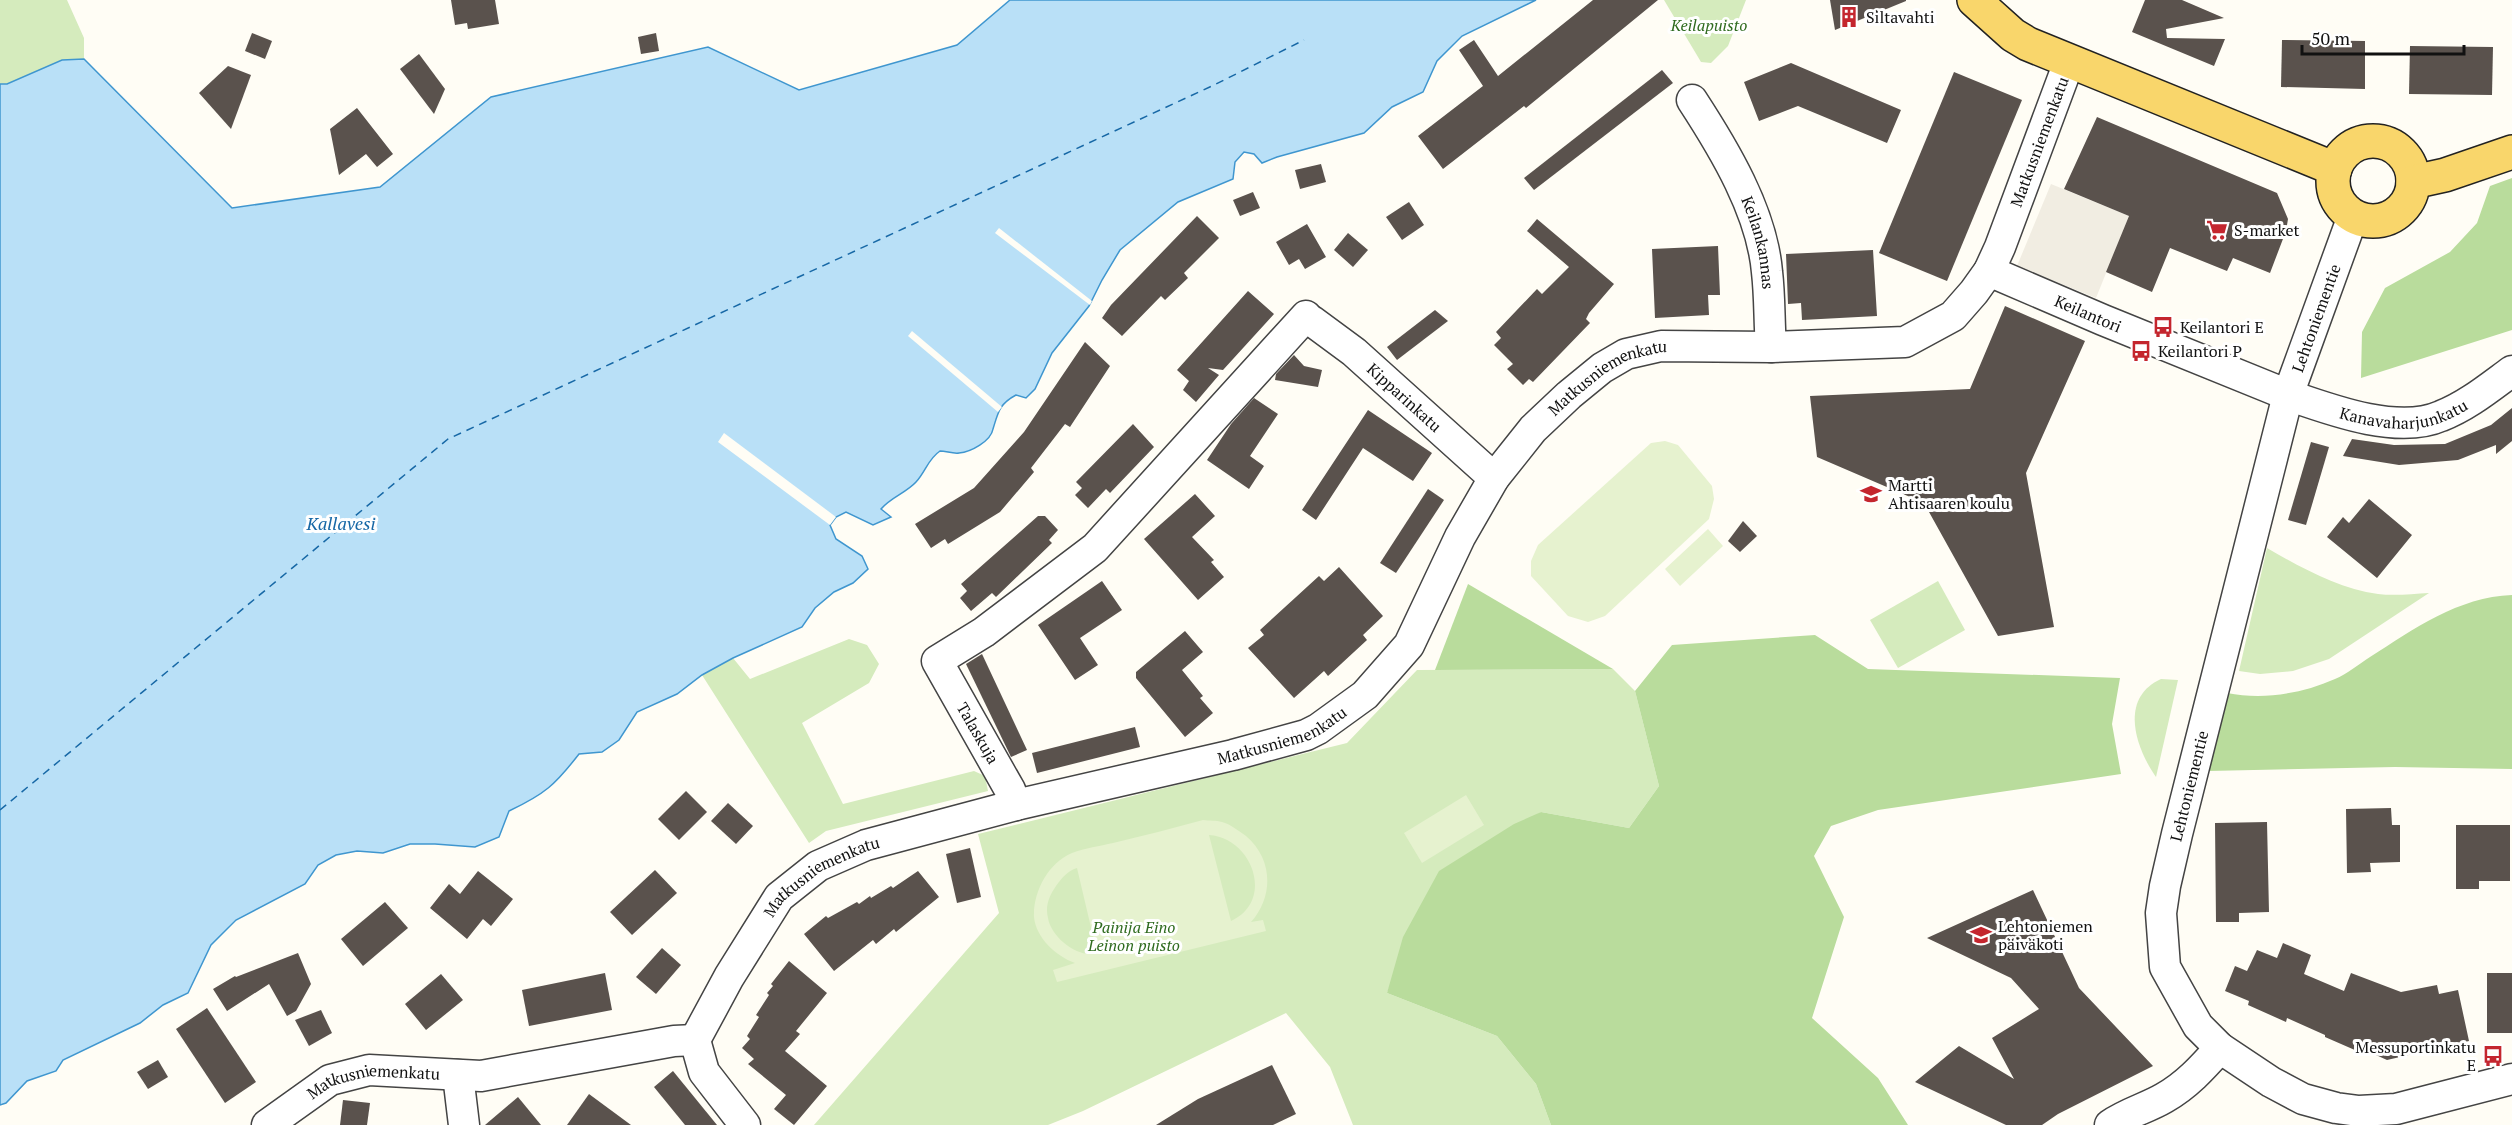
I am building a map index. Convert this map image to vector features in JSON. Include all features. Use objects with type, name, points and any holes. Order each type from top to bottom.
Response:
[{"type":"main road","points":[[1974,0],[2013,35],[2069,62],[2335,169]]},
{"type":"main road","points":[[2368,142],[2379,142],[2400,152],[2407,160],[2413,182],[2406,204],[2392,216],[2376,221],[2353,216],[2338,201],[2334,190],[2335,169],[2348,150],[2368,142]]},
{"type":"main road","points":[[2413,182],[2445,175],[2512,152]]},
{"type":"street","name":"Matkusniemenkatu","points":[[267,1125],[330,1080],[369,1070],[481,1076],[674,1041],[695,1040],[729,977],[779,897],[818,866],[866,845],[1016,805],[1233,755],[1306,735],[1318,729],[1365,695],[1409,645],[1460,537],[1494,478],[1533,429],[1602,368],[1626,354],[1662,346],[1905,342],[1953,316],[1989,271],[2004,237],[2069,62]]},
{"type":"street","name":"Keilankannas","points":[[1692,100],[1721,145],[1757,226],[1767,271],[1770,346]]},
{"type":"street","name":"Lehtoniementie","points":[[2353,216],[2288,395],[2177,834],[2161,914],[2165,967],[2198,1026],[2220,1048],[2271,1082],[2303,1099],[2336,1108],[2359,1111],[2396,1109],[2512,1079]]},
{"type":"street","name":"Keilantori","points":[[1989,271],[2288,395]]},
{"type":"street","name":"Kipparinkatu","points":[[937,661],[984,632],[1095,548],[1309,319],[1354,351],[1494,478]]},
{"type":"street","name":"Kanavaharjunkatu","points":[[2288,395],[2319,406],[2373,419],[2410,423],[2441,417],[2512,371]]},
{"type":"street","name":"Talaskuja","points":[[937,661],[1010,790],[1016,805]]},
{"type":"street","points":[[695,1040],[705,1072],[745,1125]]},
{"type":"street","points":[[2110,1125],[2127,1114],[2163,1099],[2190,1081],[2220,1048]]},
{"type":"street","points":[[458,1076],[464,1125]]},
{"type":"green space","points":[[0,0],[67,0],[84,38],[84,59],[62,60],[7,84],[0,84]]},
{"type":"green space","name":"Keilapuisto","points":[[1664,0],[1746,0],[1728,46],[1711,63],[1701,62]]},
{"type":"green space","points":[[2512,178],[2512,330],[2361,378],[2362,332],[2385,288],[2450,252],[2477,223],[2490,186]]},
{"type":"green space","points":[[1665,441],[1678,445],[1712,486],[1714,499],[1709,519],[1605,616],[1588,622],[1568,616],[1531,576],[1531,561],[1538,545],[1651,443]]},
{"type":"green space","points":[[1708,529],[1723,546],[1680,586],[1665,569]]},
{"type":"green space","points":[[2267,548],[2306,570],[2363,591],[2384,595],[2429,593],[2329,659],[2293,671],[2260,674],[2239,671]]},
{"type":"green space","points":[[1938,581],[1965,630],[1898,668],[1870,620]]},
{"type":"green space","points":[[1468,584],[1613,669],[1435,670]]},
{"type":"green space","points":[[2512,595],[2512,769],[2395,767],[2208,771],[2227,693],[2268,696],[2295,692],[2322,684],[2344,674],[2437,616],[2473,602]]},
{"type":"green space","points":[[1815,635],[1868,669],[2120,678],[2112,724],[2121,774],[1878,810],[1831,826],[1814,856],[1844,917],[1812,1018],[1878,1078],[1908,1125],[1551,1125],[1536,1084],[1497,1036],[1387,993],[1403,937],[1439,871],[1514,824],[1541,812],[1629,828],[1659,786],[1635,691],[1672,645]]},
{"type":"green space","points":[[849,639],[867,645],[879,664],[869,683],[802,723],[843,804],[974,771],[985,776],[988,791],[826,831],[809,843],[702,675],[733,658],[750,679]]},
{"type":"green space","name":"Painija Eino Leinon puisto","points":[[1613,669],[1635,691],[1659,786],[1629,828],[1541,812],[1440,871],[1425,898],[1387,993],[1497,1036],[1536,1084],[1551,1125],[1353,1125],[1330,1067],[1286,1013],[1083,1111],[1048,1125],[814,1125],[999,913],[978,834],[1347,743],[1417,670]]},
{"type":"green space","points":[[2161,679],[2178,680],[2156,777],[2148,765],[2137,738],[2135,710],[2148,687]]},
{"type":"green space","points":[[1466,795],[1484,825],[1422,863],[1404,833]]},
{"type":"green space","points":[[1203,820],[1225,823],[1234,828],[1255,845],[1261,855],[1266,866],[1267,889],[1264,901],[1251,922],[1263,920],[1266,931],[1057,982],[1053,970],[1075,963],[1054,951],[1043,939],[1036,925],[1034,907],[1036,898],[1049,871],[1063,858],[1077,851]],"holes":[[[1209,835],[1224,839],[1237,847],[1247,858],[1253,872],[1255,886],[1252,900],[1244,912],[1231,921]],[[1077,868],[1097,953],[1082,953],[1067,945],[1054,932],[1047,914],[1050,897],[1060,880]]]},
{"type":"shaded area","points":[[2051,184],[2129,216],[2096,298],[2017,266]]},
{"type":"water","name":"Kallavesi","points":[[1010,0],[1536,0],[1462,36],[1437,61],[1423,92],[1392,107],[1364,133],[1262,163],[1254,154],[1244,152],[1235,162],[1233,179],[1178,202],[1120,250],[1089,306],[1052,353],[1035,389],[1026,398],[1016,395],[1003,405],[989,438],[985,442],[964,452],[940,451],[936,454],[916,482],[881,509],[891,517],[873,525],[846,512],[836,517],[830,525],[836,539],[862,556],[868,569],[853,583],[834,592],[815,608],[802,627],[733,658],[702,675],[677,694],[637,712],[619,740],[602,752],[579,754],[548,788],[509,811],[499,837],[475,847],[410,844],[383,853],[357,851],[336,855],[318,865],[305,884],[236,920],[211,945],[188,993],[163,1005],[140,1023],[63,1060],[56,1071],[27,1081],[6,1103],[0,1105],[0,84],[7,84],[62,60],[84,59],[232,208],[380,187],[491,97],[708,47],[799,90],[957,45]]},
{"type":"pier","points":[[999,228],[1092,301],[1090,305],[995,233]]},
{"type":"pier","points":[[912,331],[1002,407],[998,412],[908,336]]},
{"type":"pier","points":[[724,433],[836,517],[830,525],[718,442]]},
{"type":"building","points":[[451,0],[495,0],[499,24],[468,29],[467,23],[455,25]]},
{"type":"building","points":[[1593,0],[1658,0],[1526,108],[1524,106],[1443,169],[1418,136],[1483,86],[1459,50],[1474,40],[1498,76]]},
{"type":"building","name":"Siltavahti","points":[[1830,0],[1906,0],[1906,1],[1835,30]]},
{"type":"building","points":[[2145,0],[2182,0],[2224,18],[2166,29],[2167,38],[2225,39],[2214,66],[2132,32]]},
{"type":"building","points":[[252,33],[272,41],[265,59],[245,51]]},
{"type":"building","points":[[656,33],[659,51],[641,54],[638,37]]},
{"type":"building","points":[[2282,40],[2365,41],[2365,89],[2281,87]]},
{"type":"building","points":[[2410,46],[2493,47],[2492,95],[2409,94]]},
{"type":"building","points":[[419,54],[445,89],[434,114],[400,69]]},
{"type":"building","points":[[1791,63],[1901,110],[1887,143],[1798,106],[1759,121],[1744,82]]},
{"type":"building","points":[[228,66],[251,75],[231,129],[199,93]]},
{"type":"building","points":[[1662,70],[1673,83],[1534,190],[1524,178]]},
{"type":"building","points":[[1954,72],[2022,100],[1947,281],[1879,253]]},
{"type":"building","points":[[357,108],[393,154],[377,167],[366,154],[339,175],[330,129]]},
{"type":"building","points":[[2097,117],[2277,193],[2288,219],[2286,231],[2270,273],[2233,258],[2227,271],[2170,248],[2152,292],[2106,272],[2129,216],[2064,189]]},
{"type":"building","points":[[1321,164],[1326,182],[1300,189],[1295,170]]},
{"type":"building","points":[[1253,192],[1260,208],[1240,216],[1233,200]]},
{"type":"building","points":[[1409,202],[1424,225],[1402,240],[1386,217]]},
{"type":"building","points":[[1197,216],[1219,238],[1184,273],[1188,278],[1165,300],[1161,296],[1122,336],[1102,318],[1111,305]]},
{"type":"building","points":[[1537,219],[1614,284],[1589,313],[1586,319],[1590,323],[1533,382],[1529,379],[1523,385],[1507,369],[1513,364],[1494,345],[1501,338],[1496,332],[1537,289],[1542,294],[1569,267],[1527,231]]},
{"type":"building","points":[[1307,224],[1326,257],[1305,269],[1299,259],[1289,265],[1276,242]]},
{"type":"building","points":[[1348,233],[1368,250],[1353,267],[1334,250]]},
{"type":"building","points":[[1718,246],[1720,295],[1708,295],[1709,315],[1655,318],[1652,249]]},
{"type":"building","points":[[1873,250],[1877,316],[1802,320],[1801,303],[1788,304],[1786,254]]},
{"type":"building","points":[[1248,291],[1274,314],[1223,370],[1208,368],[1219,375],[1196,402],[1183,390],[1189,381],[1177,370]]},
{"type":"building","points":[[2005,306],[2085,341],[2026,473],[2054,627],[1998,636],[1924,503],[1817,457],[1810,396],[1970,389]]},
{"type":"building","points":[[1435,310],[1448,321],[1397,360],[1387,347]]},
{"type":"building","points":[[1085,342],[1110,366],[1070,427],[1065,424],[1031,468],[1034,472],[1000,512],[948,544],[945,539],[931,548],[915,524],[974,488],[1024,432]]},
{"type":"building","points":[[1294,355],[1304,366],[1322,370],[1318,387],[1275,380],[1276,374]]},
{"type":"building","points":[[1254,398],[1278,414],[1250,456],[1264,466],[1249,489],[1207,460],[1231,424]]},
{"type":"building","points":[[2512,408],[2512,441],[2496,454],[2496,445],[2458,460],[2399,465],[2343,456],[2352,439],[2394,445],[2445,444],[2491,425]]},
{"type":"building","points":[[1368,410],[1432,453],[1413,481],[1363,448],[1316,520],[1302,510]]},
{"type":"building","points":[[1133,424],[1154,447],[1110,493],[1106,489],[1088,508],[1075,495],[1082,488],[1076,482]]},
{"type":"building","points":[[2311,442],[2329,447],[2306,525],[2288,520]]},
{"type":"building","points":[[1428,489],[1444,500],[1396,573],[1380,563]]},
{"type":"building","points":[[1195,494],[1215,516],[1192,537],[1214,560],[1211,562],[1224,577],[1198,600],[1144,539]]},
{"type":"building","points":[[2369,499],[2412,535],[2377,578],[2327,537],[2343,517],[2349,523]]},
{"type":"building","points":[[1038,516],[1045,516],[1058,530],[1049,540],[1052,543],[996,597],[992,593],[971,611],[960,598],[967,591],[961,584]]},
{"type":"building","points":[[1743,521],[1757,536],[1740,552],[1728,541]]},
{"type":"building","points":[[1339,567],[1383,616],[1363,635],[1367,640],[1328,676],[1324,671],[1294,698],[1248,648],[1264,635],[1260,630],[1319,576],[1324,581]]},
{"type":"building","points":[[1102,581],[1122,610],[1080,638],[1098,665],[1075,680],[1038,625]]},
{"type":"building","points":[[1185,631],[1203,652],[1182,670],[1203,696],[1200,698],[1213,713],[1185,737],[1136,678],[1136,672]]},
{"type":"building","points":[[982,654],[1027,750],[1011,757],[966,664]]},
{"type":"building","points":[[1135,727],[1140,747],[1037,773],[1032,753]]},
{"type":"building","points":[[686,791],[707,812],[679,840],[658,819]]},
{"type":"building","points":[[728,803],[753,826],[736,844],[711,821]]},
{"type":"building","points":[[2391,808],[2392,825],[2400,825],[2400,862],[2370,863],[2371,872],[2347,873],[2346,809]]},
{"type":"building","points":[[2267,822],[2269,912],[2239,913],[2239,922],[2216,922],[2215,823]]},
{"type":"building","points":[[2456,825],[2510,825],[2510,881],[2479,881],[2479,889],[2456,889]]},
{"type":"building","points":[[970,848],[981,897],[957,903],[946,854]]},
{"type":"building","points":[[655,870],[677,893],[632,935],[610,912]]},
{"type":"building","points":[[478,871],[513,899],[491,926],[483,919],[467,939],[430,908],[449,884],[460,894]]},
{"type":"building","points":[[918,871],[939,897],[896,932],[894,929],[876,944],[873,940],[834,971],[804,934],[826,916],[828,918],[857,902],[859,904],[891,886],[893,888]]},
{"type":"building","points":[[2033,890],[2079,988],[2153,1066],[2058,1114],[2042,1125],[2006,1125],[1915,1082],[1959,1046],[2014,1079],[1992,1038],[2039,1009],[2011,978],[1927,938]]},
{"type":"building","points":[[385,902],[408,928],[363,966],[341,939]]},
{"type":"building","points":[[2283,943],[2311,955],[2304,974],[2344,991],[2351,973],[2401,992],[2437,985],[2439,994],[2458,990],[2469,1041],[2387,1060],[2365,1050],[2364,1054],[2287,1018],[2286,1022],[2248,1005],[2249,1001],[2225,991],[2235,966],[2247,971],[2257,950],[2277,958]]},
{"type":"building","points":[[662,948],[681,965],[656,994],[636,977]]},
{"type":"building","points":[[298,953],[311,984],[296,1011],[287,1016],[269,984],[227,1011],[213,989],[235,976]]},
{"type":"building","points":[[789,961],[827,993],[796,1031],[800,1034],[785,1051],[827,1086],[794,1125],[774,1109],[786,1095],[748,1064],[754,1059],[742,1048],[750,1039],[747,1036],[759,1017],[756,1015],[769,995],[767,993],[773,986],[771,984]]},
{"type":"building","points":[[605,973],[612,1010],[529,1026],[522,990]]},
{"type":"building","points":[[2487,973],[2512,973],[2512,1033],[2487,1033]]},
{"type":"building","points":[[441,974],[463,1000],[426,1030],[405,1004]]},
{"type":"building","points":[[207,1008],[256,1082],[225,1103],[176,1029]]},
{"type":"building","points":[[321,1010],[332,1033],[309,1046],[295,1020]]},
{"type":"building","points":[[158,1060],[168,1077],[148,1089],[137,1072]]},
{"type":"building","points":[[1272,1065],[1296,1114],[1273,1125],[1156,1125],[1198,1099]]},
{"type":"building","points":[[673,1071],[717,1125],[685,1125],[654,1087]]},
{"type":"building","points":[[589,1094],[631,1125],[567,1125]]},
{"type":"building","points":[[518,1097],[541,1125],[485,1125]]},
{"type":"building","points":[[343,1100],[370,1103],[367,1125],[340,1125]]},
{"type":"ferry route","points":[[0,810],[448,439],[1212,86],[1304,40]]},
{"type":"place","name":"Siltavahti","points":[[1849,17]]},
{"type":"place","name":"S-market","points":[[2217,230]]},
{"type":"place","name":"Keilantori E","points":[[2163,327]]},
{"type":"place","name":"Keilantori P","points":[[2141,351]]},
{"type":"place","name":"Martti Ahtisaaren koulu","points":[[1871,494]]},
{"type":"place","name":"Lehtoniemen päiväkoti","points":[[1981,935]]},
{"type":"place","name":"Messuportinkatu E","points":[[2493,1056]]}]
